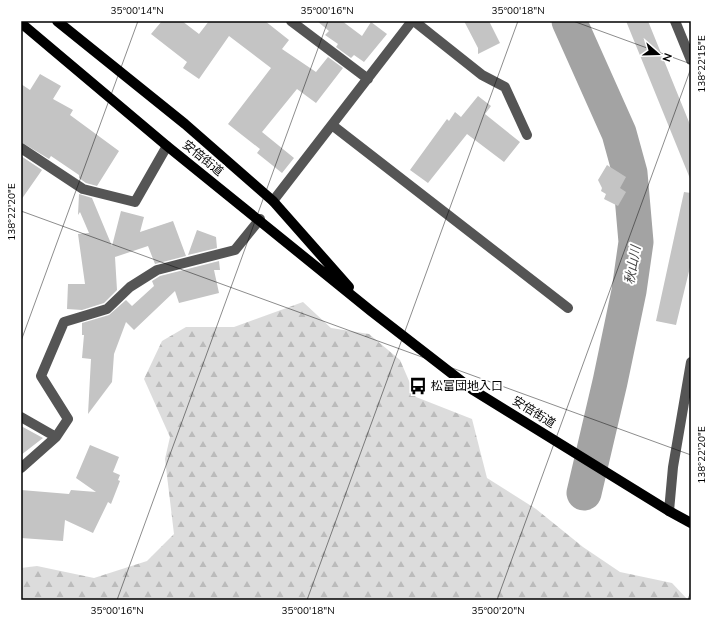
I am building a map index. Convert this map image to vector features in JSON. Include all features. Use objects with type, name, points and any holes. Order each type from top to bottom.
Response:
[{"type":"main road","name":"安倍街道","points":[[58,21],[185,124],[273,201],[370,311]]},
{"type":"main road","name":"安倍街道","points":[[21,23],[168,146],[260,219],[370,311],[473,390],[669,511],[691,523]]},
{"type":"street","points":[[291,21],[368,79]]},
{"type":"street","points":[[273,201],[413,21],[482,75],[505,88],[527,135]]},
{"type":"street","points":[[675,21],[691,60]]},
{"type":"street","points":[[332,125],[568,308]]},
{"type":"street","points":[[21,148],[83,189],[135,202],[168,146]]},
{"type":"street","points":[[21,468],[56,437],[68,419],[42,376],[64,322],[107,310],[130,287],[157,270],[235,250],[260,219]]},
{"type":"street","points":[[669,511],[673,467],[691,362]]},
{"type":"street","points":[[21,417],[56,437]]},
{"type":"green space","points":[[303,302],[331,328],[369,334],[400,360],[416,397],[472,419],[487,478],[536,509],[583,547],[620,572],[672,583],[688,600],[21,600],[21,568],[37,566],[94,578],[147,561],[174,534],[165,459],[170,437],[144,379],[162,341],[186,327],[234,327]]},
{"type":"building","points":[[162,21],[182,21],[199,34],[209,21],[265,21],[289,40],[282,49],[316,72],[328,57],[343,68],[316,103],[297,89],[262,132],[294,158],[282,173],[257,153],[260,149],[228,124],[271,68],[229,36],[199,79],[183,68],[187,62],[151,34]]},
{"type":"building","points":[[317,21],[342,21],[362,36],[371,22],[387,34],[364,62],[354,55],[351,58],[336,47],[338,44],[325,35],[329,31]]},
{"type":"building","points":[[464,21],[489,21],[500,43],[478,54],[478,48]]},
{"type":"building","points":[[626,21],[648,21],[691,127],[691,181]]},
{"type":"building","points":[[40,74],[61,86],[53,99],[73,110],[70,115],[119,151],[97,186],[86,183],[79,178],[79,175],[51,156],[49,159],[21,142],[21,84],[30,90]]},
{"type":"building","points":[[478,96],[491,106],[485,114],[520,142],[504,162],[467,134],[428,183],[410,170],[447,119],[449,121],[455,112],[461,117]]},
{"type":"building","points":[[21,156],[42,170],[21,200]]},
{"type":"building","points":[[607,165],[626,177],[620,188],[626,192],[618,206],[604,199],[606,194],[601,191],[602,188],[598,180]]},
{"type":"building","points":[[684,192],[691,193],[691,263],[676,325],[656,321]]},
{"type":"building","points":[[79,194],[92,198],[112,246],[121,211],[144,217],[140,232],[173,221],[186,256],[155,264],[148,246],[115,257],[117,290],[104,303],[82,310],[67,309],[68,284],[85,284],[78,234],[89,233],[80,212],[78,215]]},
{"type":"building","points":[[197,230],[216,237],[217,248],[188,255]]},
{"type":"building","points":[[219,261],[220,270],[214,270],[219,293],[179,303],[175,291],[134,330],[126,322],[114,354],[112,382],[88,414],[91,359],[82,358],[84,335],[82,335],[82,323],[109,315],[126,300],[132,306],[154,286],[152,281],[160,276]]},
{"type":"building","points":[[21,426],[43,438],[21,455]]},
{"type":"building","points":[[90,445],[119,457],[113,472],[120,475],[118,480],[120,481],[111,504],[108,502],[93,533],[65,520],[63,541],[21,538],[21,490],[69,494],[71,490],[96,492],[76,478]]},
{"type":"waterway","name":"秋山川","points":[[569,21],[619,133],[630,173],[636,242],[629,291],[610,382],[584,493]]},
{"type":"place","name":"松富団地入口","points":[[418,386]]}]
